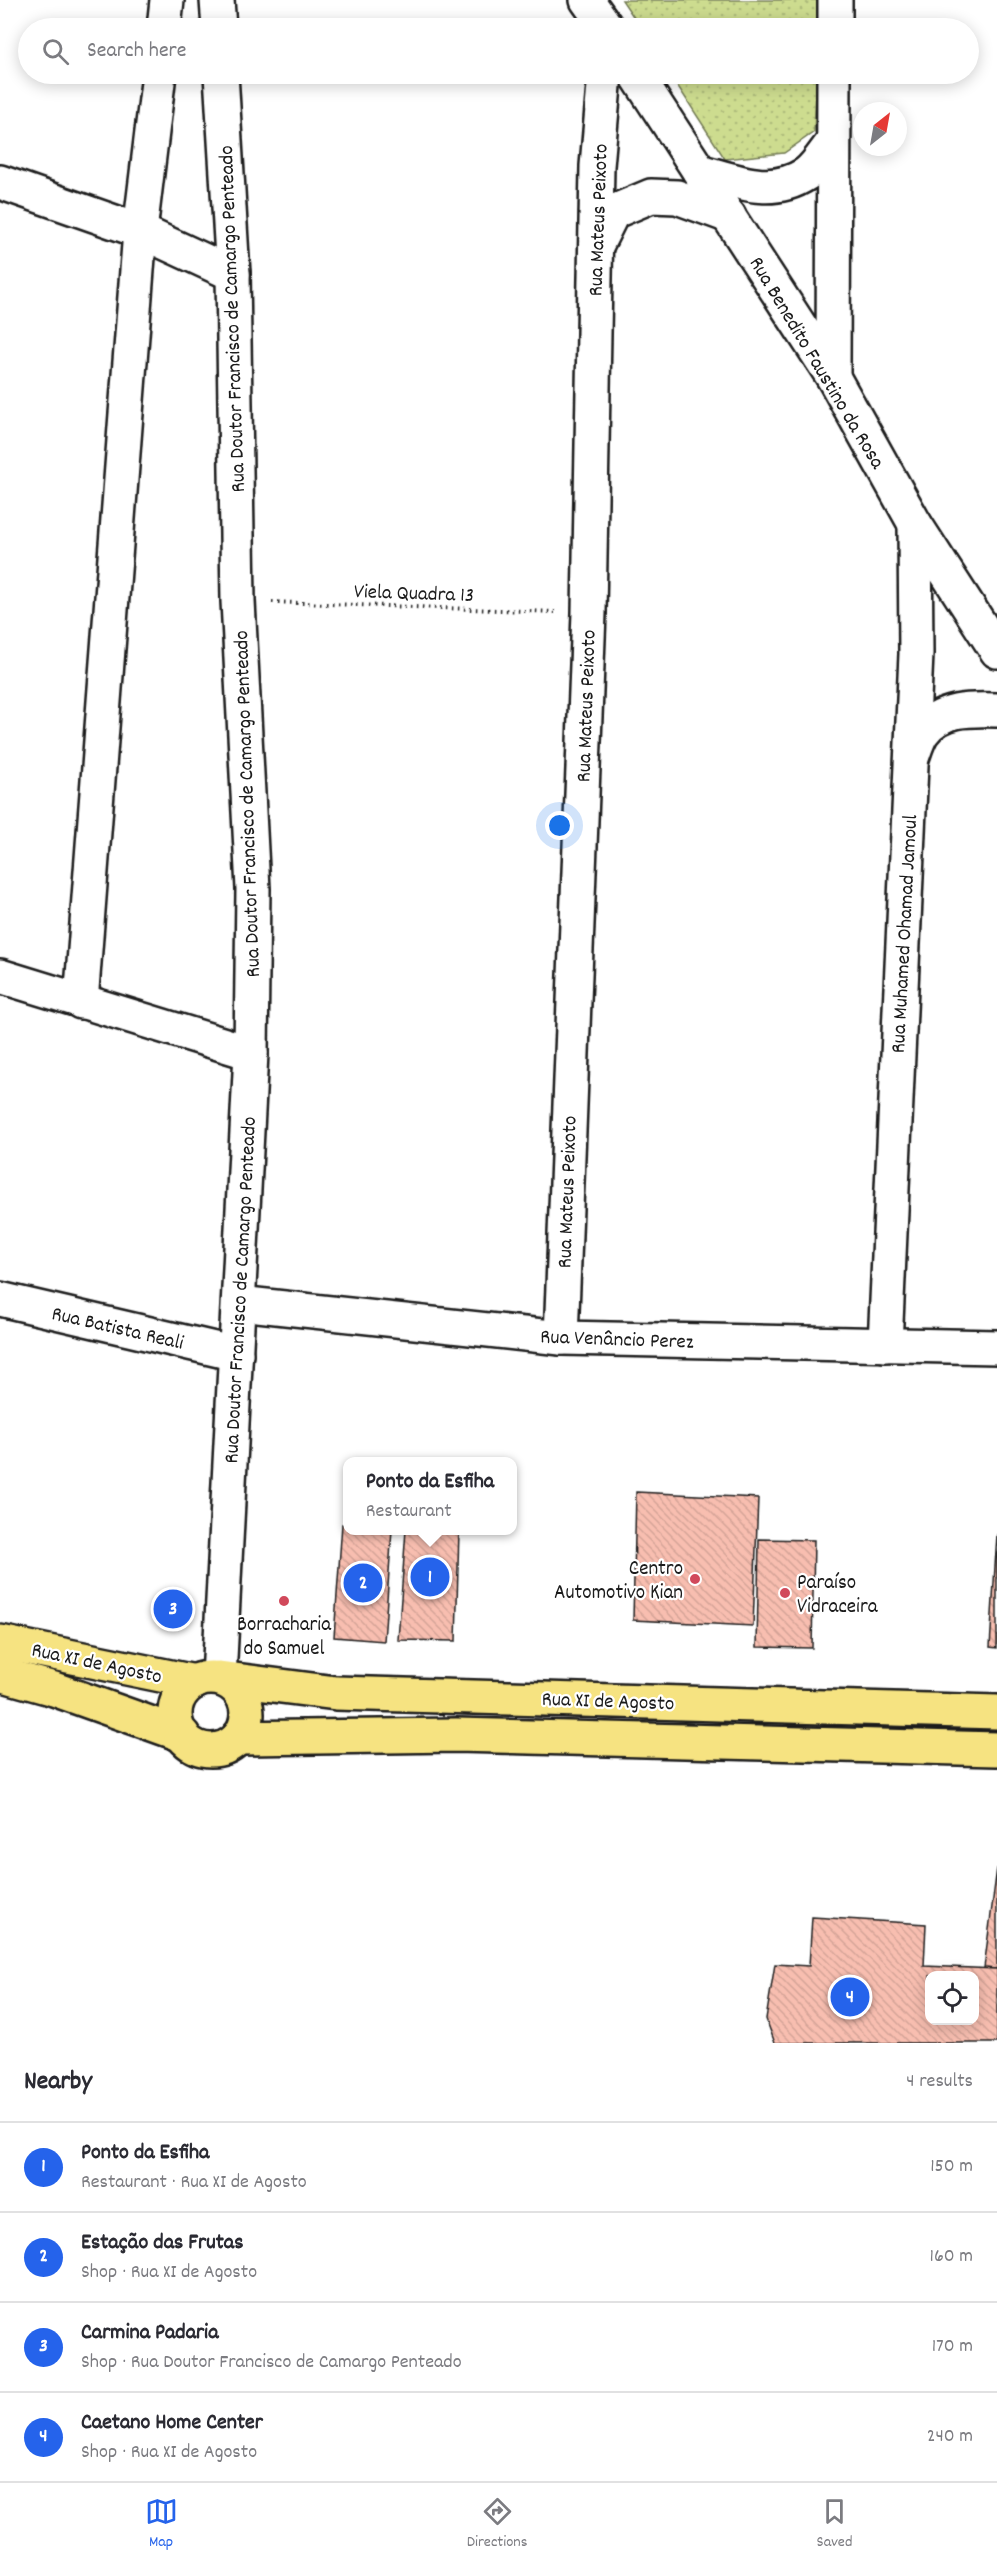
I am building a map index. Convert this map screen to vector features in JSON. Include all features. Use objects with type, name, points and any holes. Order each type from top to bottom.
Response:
[{"type":"main road","name":"Rua XI de Agosto","points":[[0,1642],[207,1680],[336,1693],[997,1712]]},
{"type":"main road","name":"Rua XI de Agosto","points":[[0,1674],[54,1689],[183,1735]]},
{"type":"main road","name":"Rua XI de Agosto","points":[[183,1735],[177,1725],[178,1700],[185,1689],[207,1680]]},
{"type":"main road","points":[[183,1735],[192,1744],[203,1749],[216,1749],[238,1738],[245,1728],[246,1703],[231,1683],[207,1680]]},
{"type":"main road","name":"Rua XI de Agosto","points":[[238,1738],[456,1735],[997,1749]]},
{"type":"street","points":[[165,18],[167,0]]},
{"type":"street","points":[[217,0],[218,18]]},
{"type":"street","points":[[587,0],[600,18]]},
{"type":"street","points":[[835,0],[835,18]]},
{"type":"street","points":[[81,1002],[140,231],[158,84]]},
{"type":"street","name":"Rua Doutor Francisco de Camargo Penteado","points":[[207,1680],[239,1303],[251,1053],[253,889],[238,601],[233,274],[222,84]]},
{"type":"street","name":"Rua Mateus Peixoto","points":[[561,1338],[589,613],[597,166],[604,84]]},
{"type":"street","name":"Rua Benedito Faustino da Rosa","points":[[642,84],[833,377],[915,524],[997,651]]},
{"type":"street","points":[[833,377],[834,84]]},
{"type":"street","points":[[699,171],[752,185],[780,187],[807,173],[833,142]]},
{"type":"street","points":[[0,182],[140,231],[233,274]]},
{"type":"street","points":[[596,246],[613,212],[651,196],[677,197],[729,216]]},
{"type":"street","name":"Rua Muhamed Ohamad Jamoul","points":[[885,1345],[916,654],[915,524]]},
{"type":"street","points":[[911,759],[923,731],[946,714],[966,709],[997,710]]},
{"type":"street","points":[[0,976],[251,1053]]},
{"type":"street","name":"Rua Batista Reali","points":[[0,1299],[236,1354]]},
{"type":"street","name":"Rua Venâncio Perez","points":[[239,1303],[561,1338],[997,1347]]},
{"type":"path","name":"Viela Quadra 13","points":[[238,601],[589,613]]},
{"type":"green space","points":[[622,0],[821,0],[820,18],[634,18]]},
{"type":"green space","points":[[676,84],[816,84],[814,132],[784,153],[725,159]]},
{"type":"building","name":"Centro Automotivo Kian","points":[[636,1492],[758,1498],[753,1626],[633,1620]]},
{"type":"building","points":[[342,1524],[343,1535],[392,1535],[384,1641],[334,1637]]},
{"type":"building","points":[[997,1534],[997,1648],[990,1647]]},
{"type":"building","points":[[406,1535],[459,1535],[456,1641],[398,1640]]},
{"type":"building","name":"Paraíso Vidraceira","points":[[759,1539],[814,1540],[812,1648],[757,1647]]},
{"type":"building","points":[[997,1868],[997,1969],[984,1968]]},
{"type":"building","points":[[812,1917],[926,1924],[924,1966],[997,1969],[997,2043],[775,2043],[766,2019],[775,1964],[809,1966]]},
{"type":"place","name":"Ponto da Esfiha","points":[[430,1577]]},
{"type":"place","name":"Centro Automotivo Kian","points":[[695,1579]]},
{"type":"place","name":"Estação das Frutas","points":[[363,1583]]},
{"type":"place","name":"Paraíso Vidraceira","points":[[785,1593]]},
{"type":"place","name":"Borracharia do Samuel","points":[[284,1601]]},
{"type":"place","name":"Carmina Padaria","points":[[173,1609]]},
{"type":"place","name":"Caetano Home Center","points":[[850,1997]]}]
